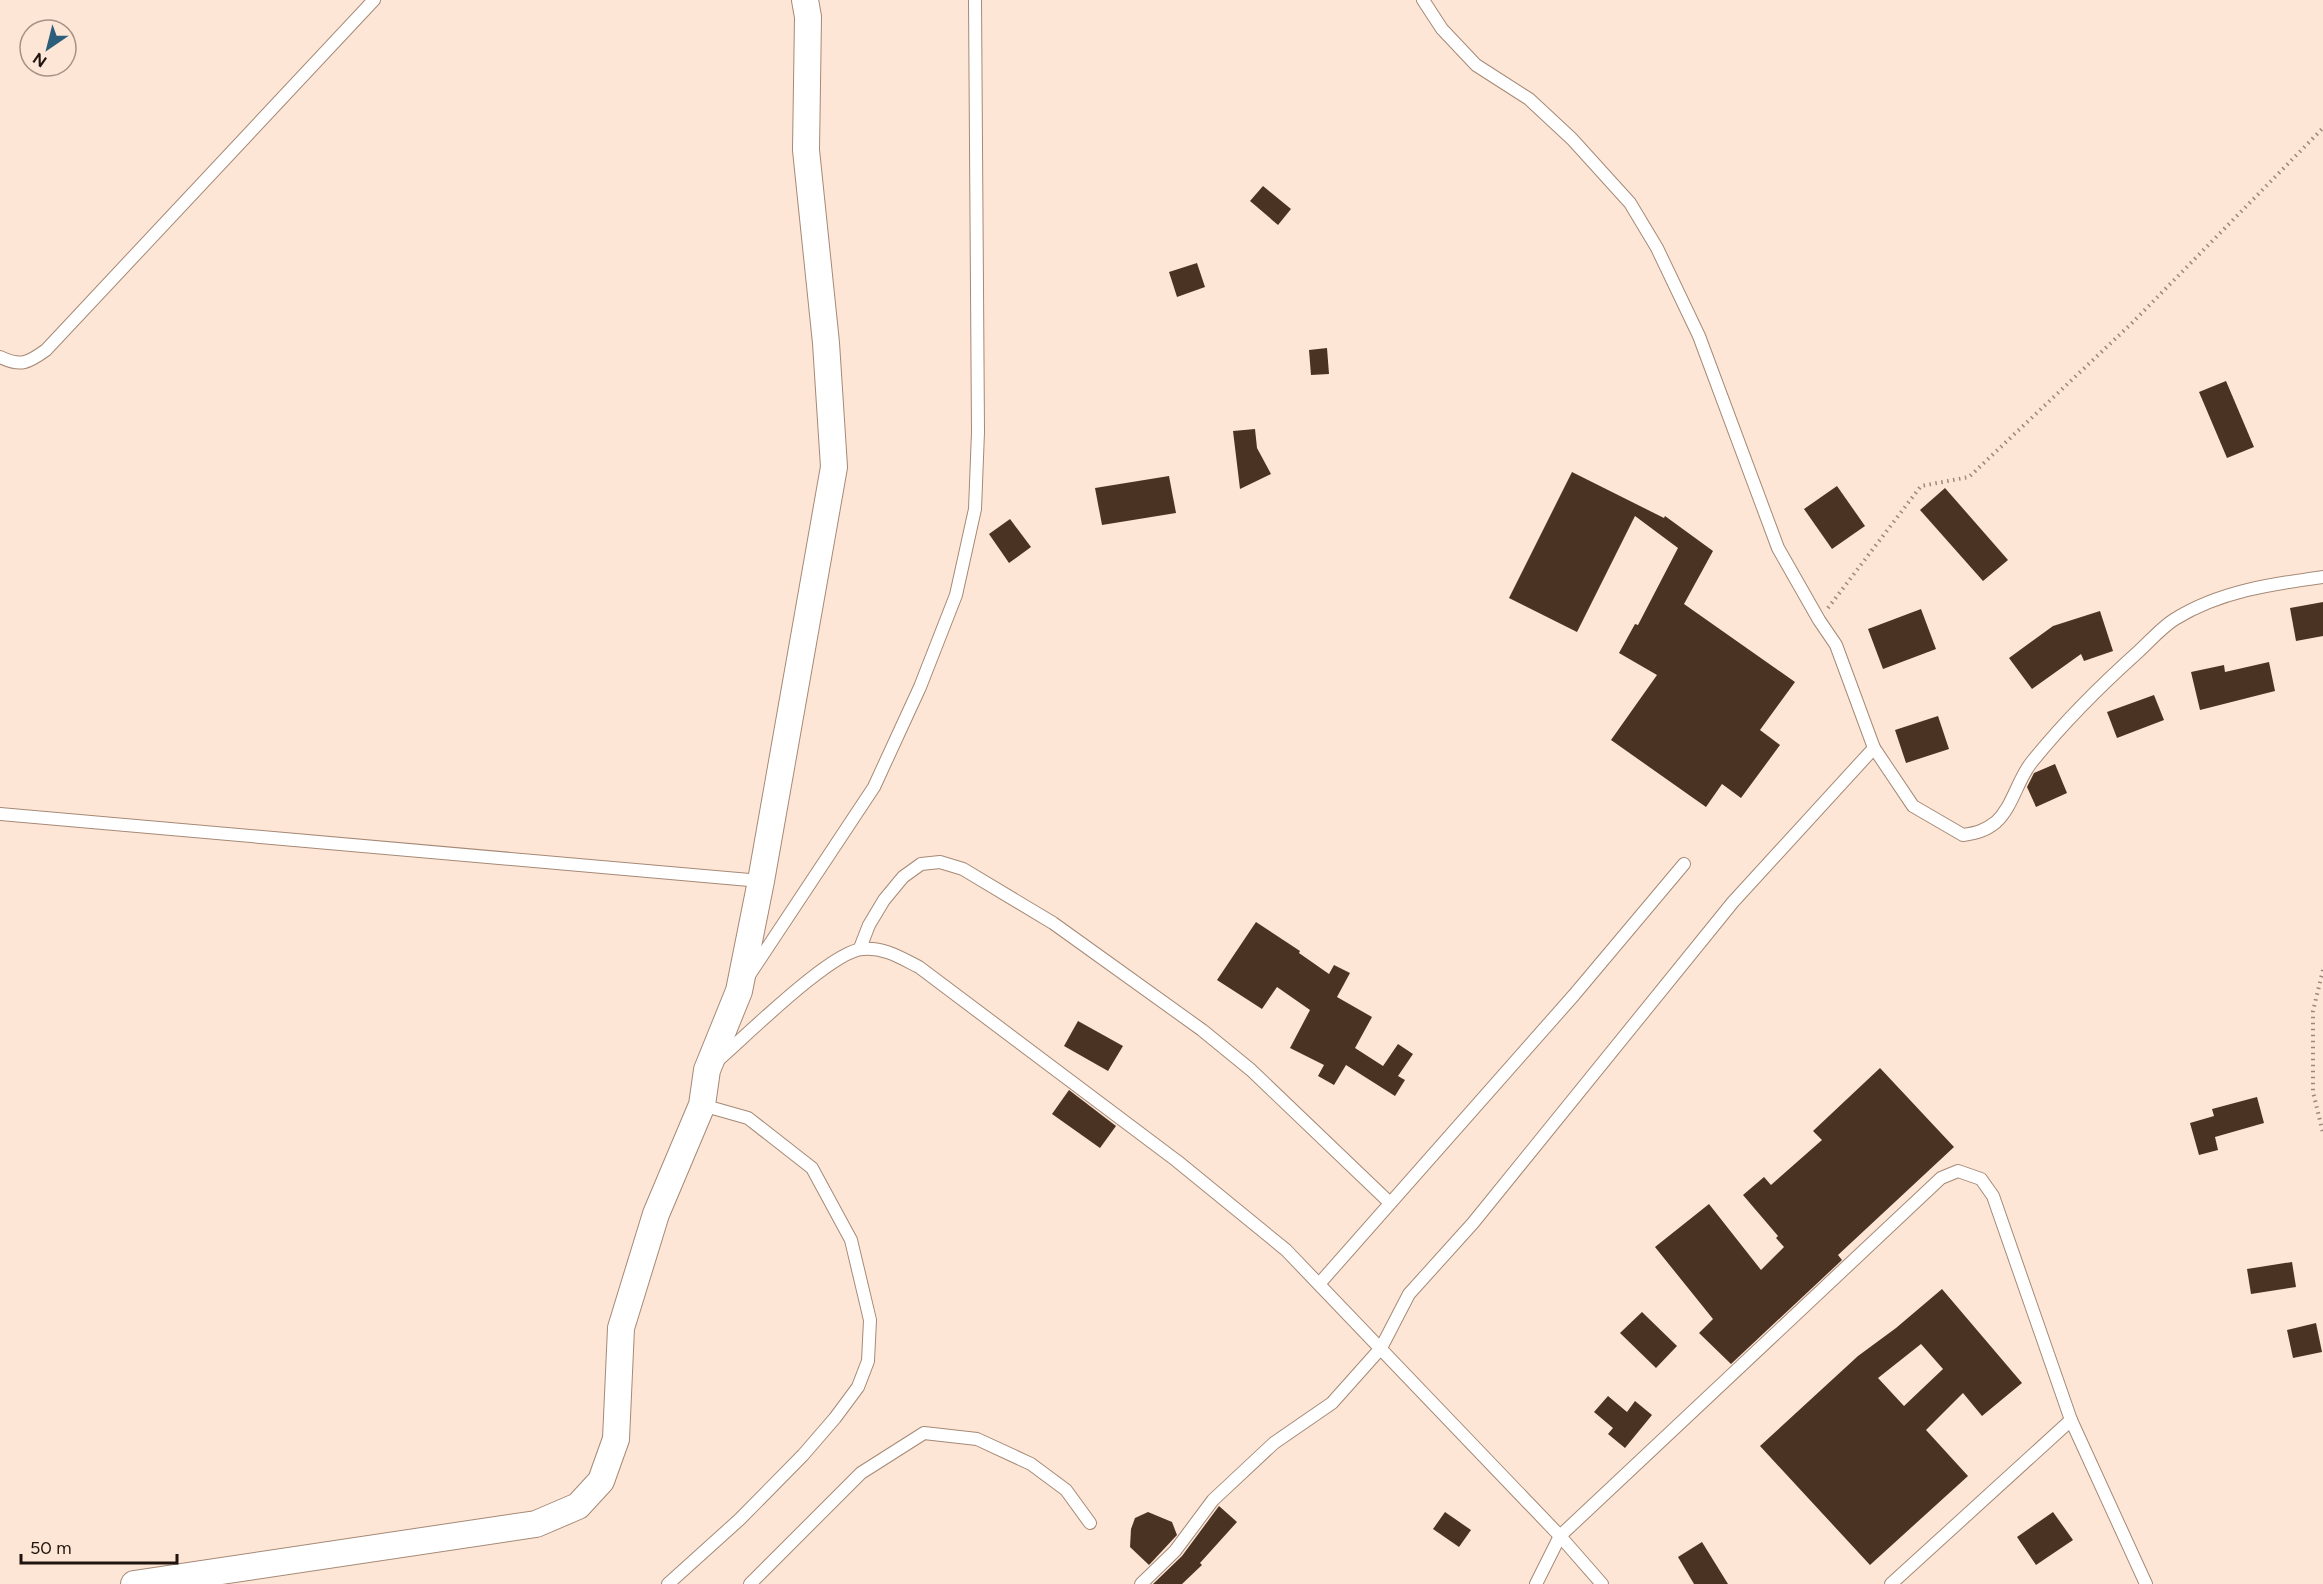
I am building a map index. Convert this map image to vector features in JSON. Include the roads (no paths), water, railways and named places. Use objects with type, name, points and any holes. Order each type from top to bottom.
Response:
[{"type":"street","points":[[135,1584],[536,1524],[578,1506],[602,1481],[616,1438],[621,1328],[656,1214],[702,1105],[707,1070],[739,991],[762,881],[834,467],[826,343],[806,150],[808,17],[805,0]]},
{"type":"lane","points":[[0,357],[10,362],[28,363],[46,350],[375,0]]},
{"type":"lane","points":[[739,991],[874,787],[920,687],[956,595],[975,509],[978,432],[975,0]]},
{"type":"lane","points":[[1423,0],[1442,29],[1476,65],[1529,99],[1572,139],[1630,203],[1657,248],[1699,336],[1778,548],[1836,645],[1874,748],[1913,806],[1963,835],[1982,831],[1997,820],[2010,804],[2028,766],[2070,717],[2106,680],[2174,620],[2212,600],[2262,586],[2323,578]]},
{"type":"lane","points":[[1140,1584],[1175,1551],[1213,1500],[1274,1443],[1332,1403],[1381,1348],[1409,1294],[1473,1223],[1733,902],[1874,748]]},
{"type":"lane","points":[[0,814],[762,881]]},
{"type":"lane","points":[[860,948],[869,925],[884,900],[903,877],[921,864],[940,862],[963,869],[1053,923],[1202,1030],[1251,1070],[1390,1203]]},
{"type":"lane","points":[[1319,1284],[1574,995],[1684,864]]},
{"type":"lane","points":[[707,1070],[822,969],[860,948],[886,950],[919,967],[1177,1161],[1286,1250],[1560,1536],[1602,1584]]},
{"type":"lane","points":[[668,1584],[740,1519],[803,1455],[858,1387],[868,1361],[870,1320],[851,1240],[812,1168],[747,1118],[702,1105]]},
{"type":"lane","points":[[1536,1584],[1560,1536],[1941,1178],[1958,1171],[1981,1179],[1993,1196],[2071,1420],[2146,1584]]},
{"type":"lane","points":[[1890,1584],[2071,1420]]},
{"type":"lane","points":[[750,1584],[861,1473],[924,1433],[977,1439],[1031,1464],[1066,1490],[1090,1523]]}]
